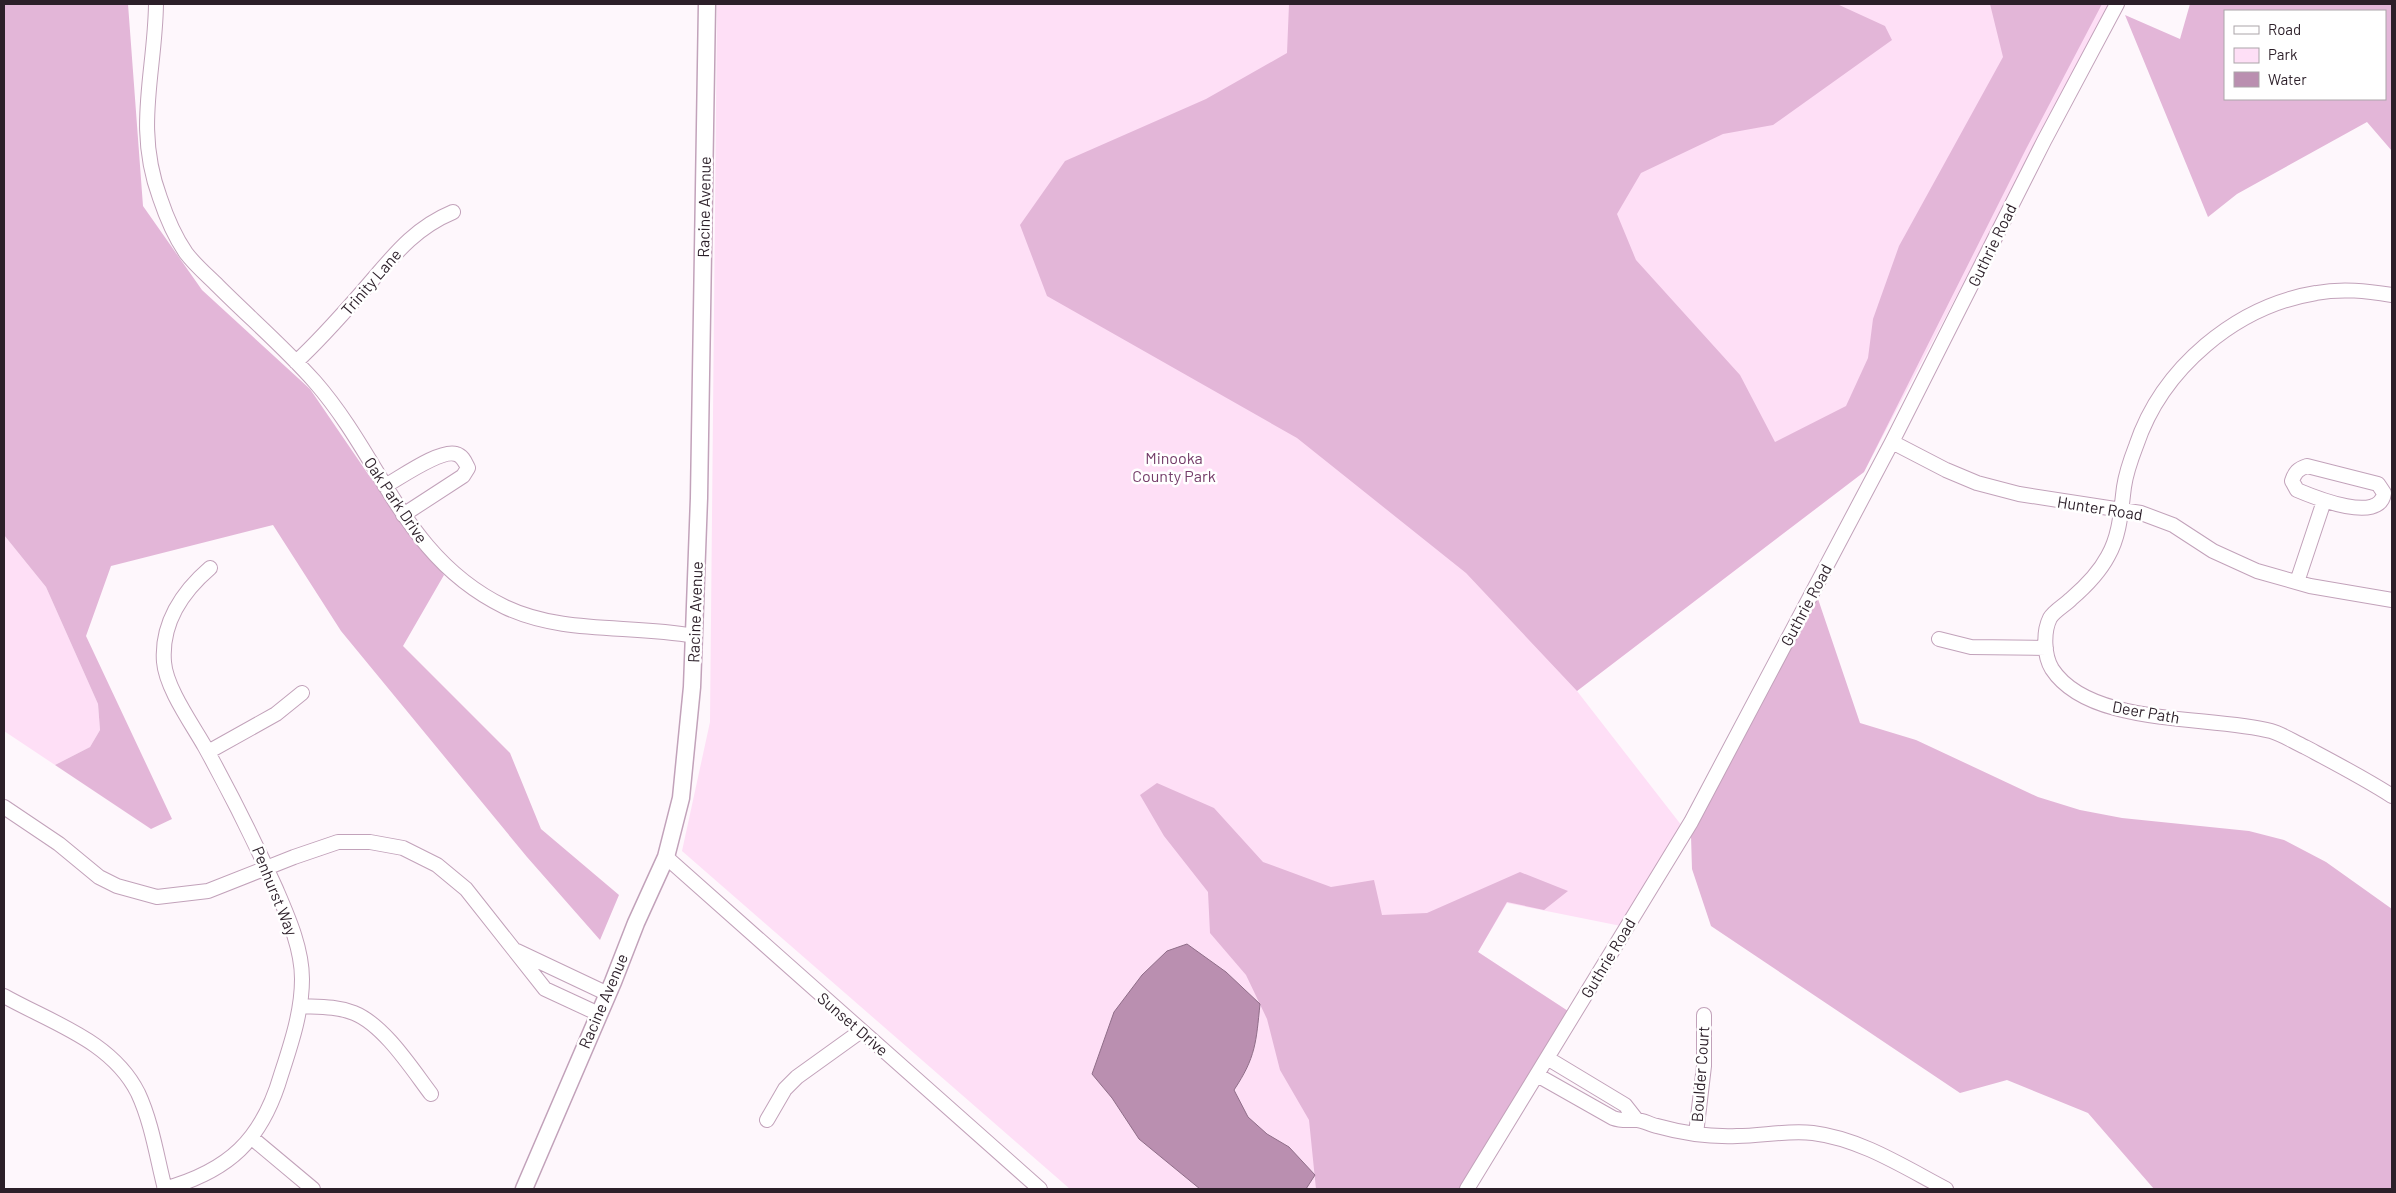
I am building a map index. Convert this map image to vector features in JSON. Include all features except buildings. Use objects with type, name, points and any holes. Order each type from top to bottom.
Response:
[{"type":"main road","name":"Racine Avenue","points":[[524,1189],[608,994],[636,923],[666,857],[682,789],[690,726],[694,636],[700,442],[708,4]]},
{"type":"street","name":"Oak Park Drive","points":[[156,4],[146,127],[148,151],[161,200],[176,236],[191,259],[296,362],[334,405],[403,515],[447,568],[462,581],[507,607],[555,624],[663,630],[694,636]]},
{"type":"street","name":"Guthrie Road","points":[[1467,1189],[1668,859],[1719,770],[1892,442],[2048,133],[2116,4]]},
{"type":"street","name":"Trinity Lane","points":[[296,362],[343,314],[411,236],[437,219],[453,212]]},
{"type":"street","name":"Deer Path","points":[[2392,295],[2340,290],[2303,296],[2265,308],[2235,324],[2202,347],[2182,367],[2144,425],[2125,484],[2119,527],[2109,555],[2095,576],[2050,618],[2044,639],[2051,667],[2069,688],[2096,702],[2132,712],[2272,731],[2360,776],[2392,796]]},
{"type":"street","name":"Hunter Road","points":[[1892,442],[1946,470],[1977,483],[2019,494],[2141,513],[2173,525],[2213,551],[2257,571],[2297,582],[2392,600]]},
{"type":"street","points":[[385,486],[442,454],[456,454],[464,458],[468,468],[463,476],[403,515]]},
{"type":"street","points":[[2307,466],[2378,484],[2384,493],[2383,500],[2378,506],[2367,509],[2324,501],[2297,490],[2292,481],[2299,468],[2307,466]]},
{"type":"street","points":[[2297,582],[2324,501]]},
{"type":"street","name":"Penhurst Way","points":[[164,1189],[186,1183],[216,1170],[233,1157],[252,1138],[269,1110],[276,1091],[300,1006],[302,978],[293,932],[268,868],[238,806],[168,679],[164,663],[164,644],[177,604],[210,568]]},
{"type":"street","points":[[1939,639],[1971,647],[2046,648]]},
{"type":"street","points":[[208,752],[276,714],[302,693]]},
{"type":"street","points":[[4,807],[59,844],[99,877],[117,886],[156,897],[208,891],[338,842],[370,842],[403,848],[437,864],[466,889],[546,989],[599,1014]]},
{"type":"street","name":"Sunset Drive","points":[[666,857],[1040,1189]]},
{"type":"street","points":[[517,951],[608,994]]},
{"type":"street","points":[[4,996],[87,1040],[103,1050],[122,1069],[138,1093],[146,1115],[164,1189]]},
{"type":"street","points":[[300,1006],[330,1007],[359,1015],[385,1037],[431,1094]]},
{"type":"street","name":"Boulder Court","points":[[1696,1134],[1704,1066],[1704,1015]]},
{"type":"street","points":[[766,1120],[784,1089],[861,1031]]},
{"type":"street","points":[[1547,1058],[1625,1105],[1636,1119]]},
{"type":"street","points":[[1537,1075],[1613,1118],[1621,1120],[1636,1119],[1657,1126],[1696,1134],[1734,1136],[1790,1132],[1813,1133],[1846,1140],[1872,1150],[1946,1189]]},
{"type":"street","points":[[1582,1101],[1592,1086]]},
{"type":"street","points":[[252,1138],[313,1189]]},
{"type":"green space","name":"Minooka County Park","points":[[717,4],[2110,4],[1864,472],[1577,691],[1682,826],[1621,926],[1507,903],[1478,952],[1568,1011],[1460,1189],[1070,1189],[682,851],[710,722]]},
{"type":"green space","points":[[4,535],[46,587],[98,704],[100,730],[90,747],[55,765],[4,731]]},
{"type":"shaded area","points":[[4,4],[128,4],[143,206],[202,290],[310,389],[368,474],[444,575],[403,646],[510,753],[541,829],[619,895],[600,940],[527,857],[341,631],[273,525],[111,566],[86,636],[172,819],[151,829],[55,765],[90,747],[100,730],[98,704],[46,587],[4,535]]},
{"type":"shaded area","points":[[1289,4],[1837,4],[1885,26],[1892,40],[1773,125],[1723,134],[1641,173],[1617,214],[1636,260],[1740,375],[1775,442],[1846,406],[1868,358],[1873,319],[1899,246],[2003,57],[1990,4],[2102,4],[2026,149],[1864,472],[1577,691],[1466,573],[1297,438],[1047,296],[1020,225],[1065,161],[1206,99],[1287,53]]},
{"type":"shaded area","points":[[2190,4],[2392,4],[2392,151],[2367,122],[2237,194],[2208,217],[2125,15],[2180,39]]},
{"type":"shaded area","points":[[1817,596],[1860,723],[1916,740],[2038,797],[2080,810],[2122,818],[2249,831],[2284,840],[2326,862],[2392,909],[2392,1189],[2154,1189],[2088,1113],[2007,1080],[1960,1093],[1711,926],[1692,869],[1691,836]]},
{"type":"shaded area","points":[[1157,783],[1214,808],[1263,862],[1331,887],[1374,880],[1382,915],[1427,913],[1520,872],[1568,891],[1544,910],[1507,902],[1478,952],[1568,1011],[1460,1189],[1316,1189],[1309,1120],[1280,1070],[1267,1019],[1246,975],[1210,933],[1208,892],[1164,836],[1140,795]]},
{"type":"water","points":[[1187,944],[1226,972],[1260,1004],[1254,1049],[1247,1068],[1234,1090],[1248,1117],[1267,1134],[1289,1147],[1315,1175],[1306,1189],[1200,1189],[1139,1139],[1112,1098],[1092,1074],[1114,1012],[1142,975],[1167,951]]}]
